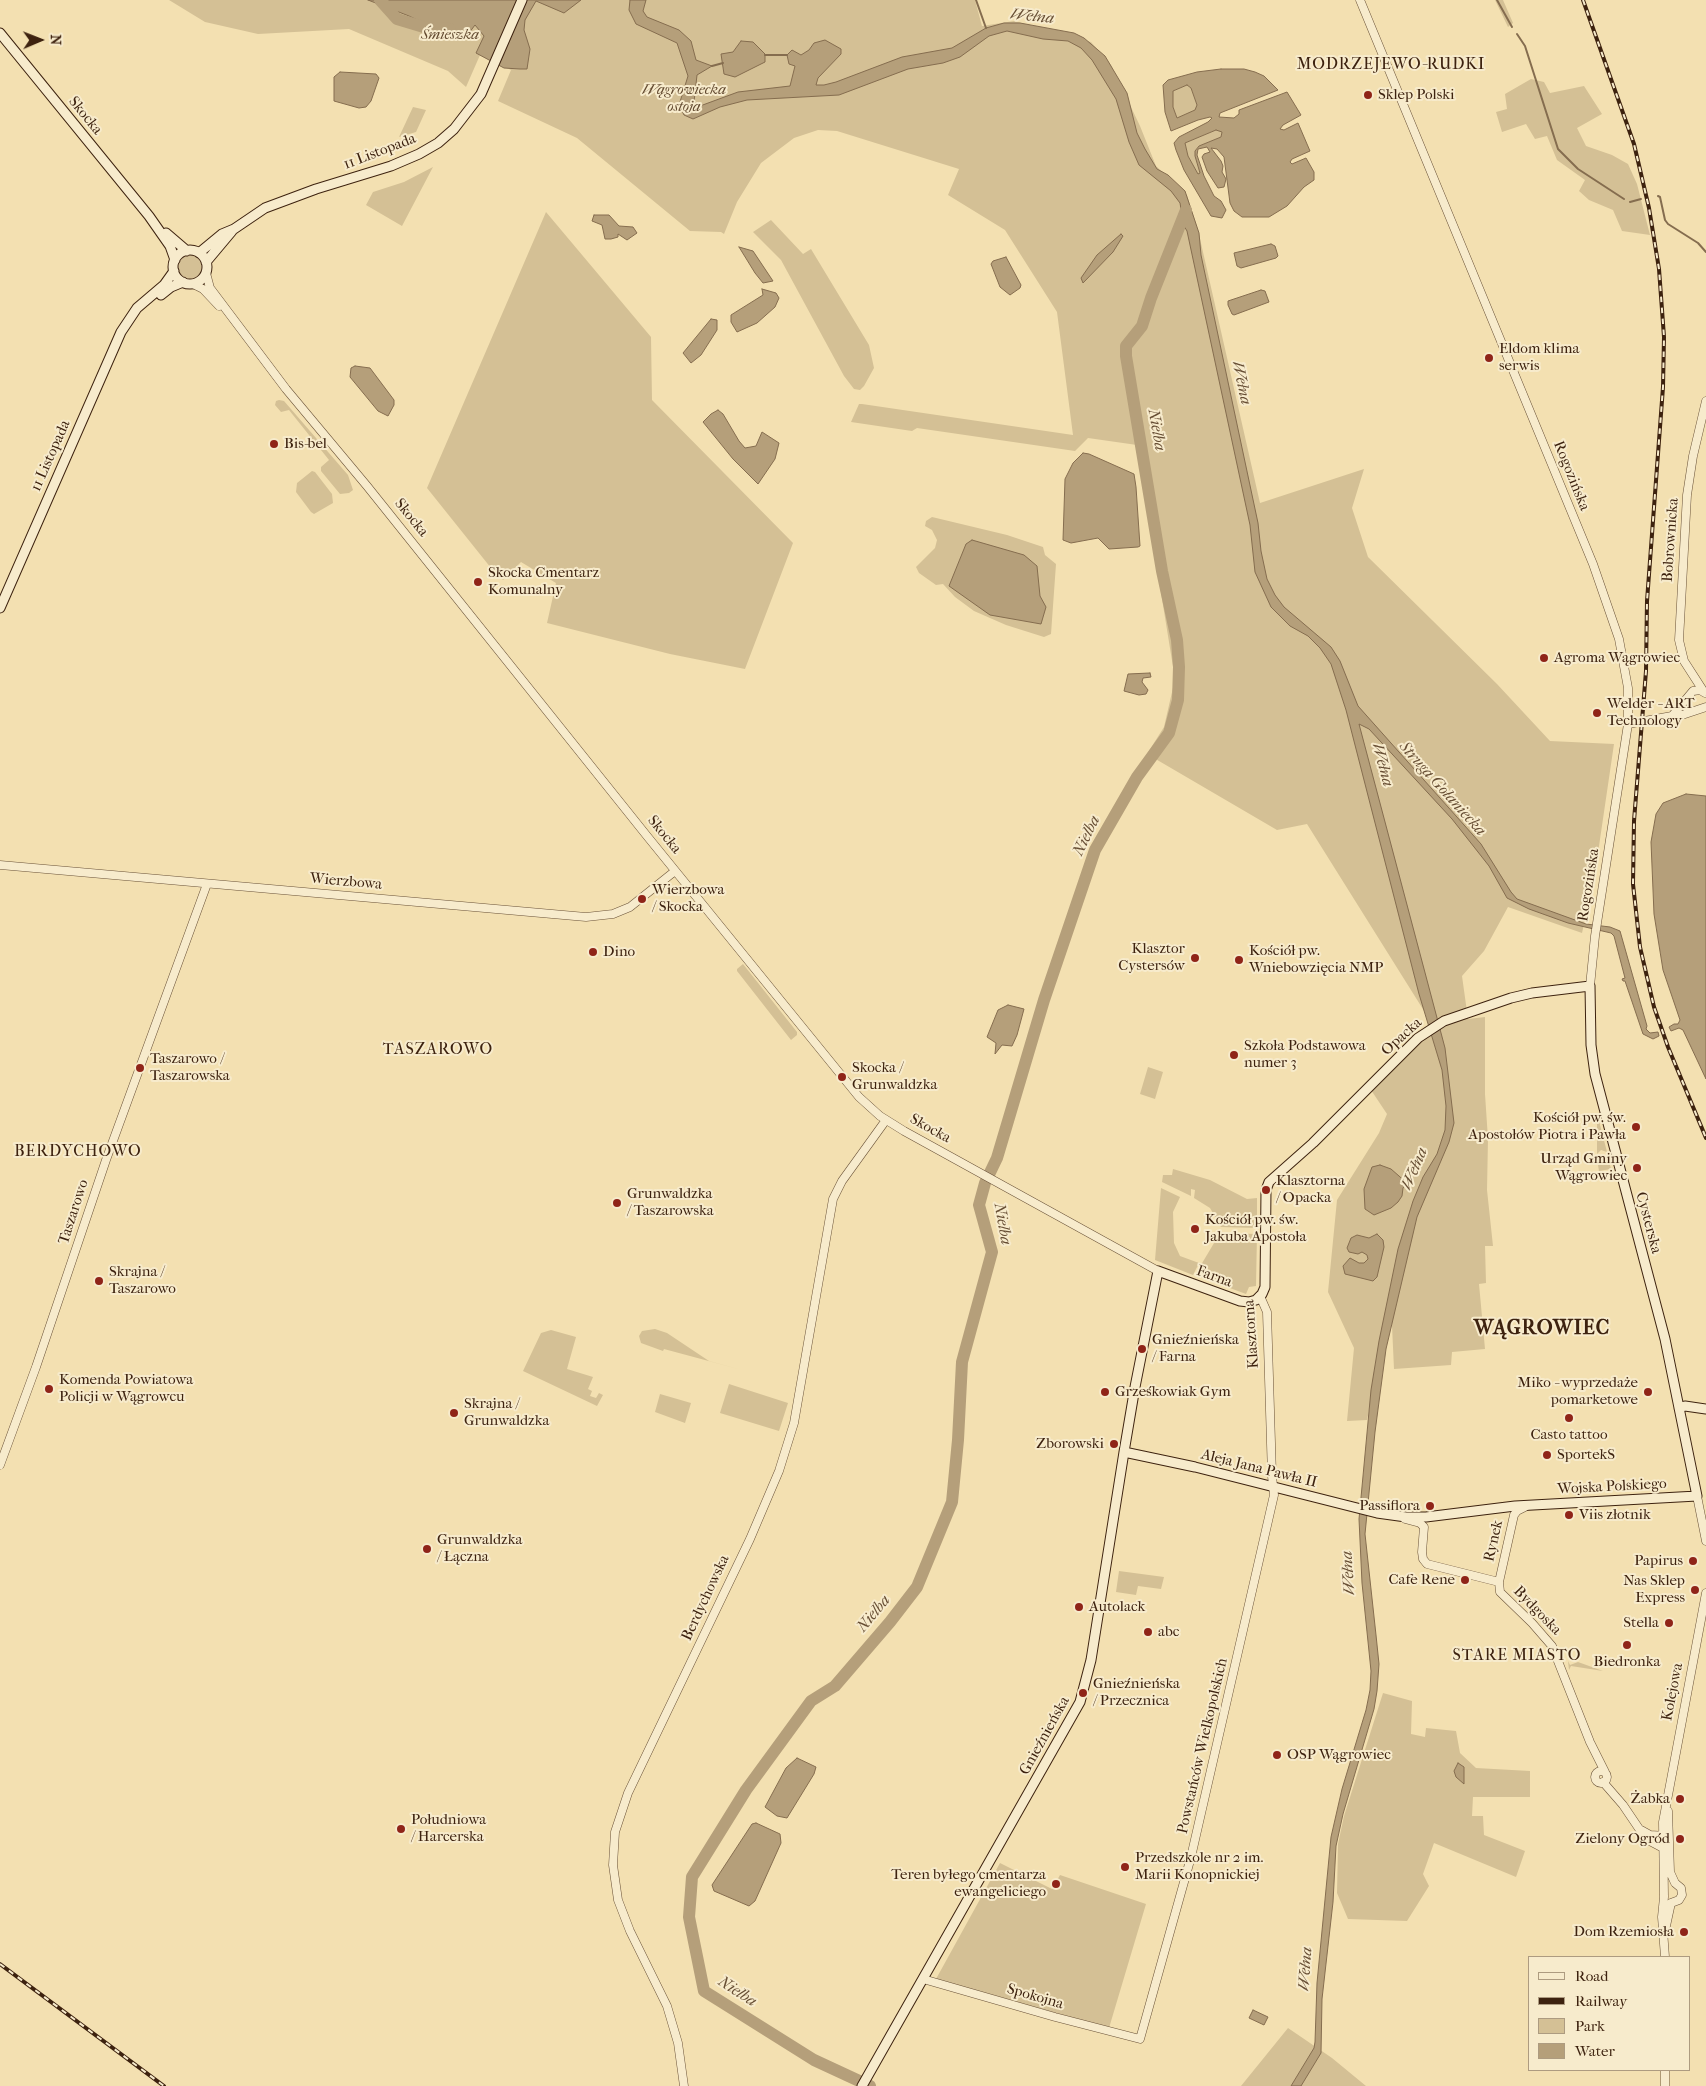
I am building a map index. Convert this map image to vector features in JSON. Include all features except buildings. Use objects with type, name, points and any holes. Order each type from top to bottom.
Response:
[{"type":"main road","name":"11 Listopada","points":[[199,253],[222,234],[234,229],[265,208],[316,189],[391,166],[419,154],[438,143],[454,129],[481,94],[522,0]]},
{"type":"main road","name":"Skocka","points":[[0,33],[149,216],[170,246],[175,260]]},
{"type":"main road","name":"Skocka","points":[[149,216],[173,241],[187,251]]},
{"type":"main road","name":"11 Listopada","points":[[206,262],[234,229]]},
{"type":"main road","points":[[187,251],[199,253],[206,262],[206,273],[198,282],[193,284],[179,280],[174,271],[175,260],[187,251]]},
{"type":"main road","name":"11 Listopada","points":[[0,608],[118,339],[138,308],[164,285],[174,271]]},
{"type":"main road","name":"11 Listopada","points":[[130,318],[171,287],[183,282]]},
{"type":"main road","name":"Opacka","points":[[1271,1180],[1318,1138],[1423,1034],[1454,1017],[1532,993],[1590,986]]},
{"type":"main road","name":"Cysterska","points":[[1590,986],[1590,1028],[1599,1091],[1665,1338],[1679,1408]]},
{"type":"main road","name":"Klasztorna","points":[[1260,1296],[1266,1284],[1266,1190],[1271,1180]]},
{"type":"main road","name":"Farna","points":[[1158,1271],[1240,1301],[1249,1302],[1260,1296]]},
{"type":"main road","name":"Gnieźnieńska","points":[[862,2086],[1080,1702],[1091,1660],[1124,1452],[1158,1271]]},
{"type":"main road","points":[[1697,1496],[1679,1408],[1685,1406],[1706,1409]]},
{"type":"main road","name":"Aleja Jana Pawła II","points":[[1124,1452],[1195,1467],[1386,1515]]},
{"type":"main road","name":"Wojska Polskiego","points":[[1529,1505],[1697,1496]]},
{"type":"main road","name":"Rynek","points":[[1386,1515],[1426,1517],[1529,1505]]},
{"type":"street","name":"Rogozińska","points":[[1360,0],[1606,597],[1619,639],[1626,677],[1628,724],[1595,936],[1590,986]]},
{"type":"street","name":"Skocka","points":[[206,273],[210,288],[232,318],[675,871],[866,1104],[886,1120],[1158,1271]]},
{"type":"street","name":"Skocka","points":[[193,284],[203,289],[232,318]]},
{"type":"street","name":"Bobrownicka","points":[[1705,693],[1682,658],[1679,634],[1687,495],[1693,456],[1706,402]]},
{"type":"street","points":[[1695,678],[1691,694],[1691,706],[1703,707]]},
{"type":"street","points":[[1672,716],[1691,694],[1700,690],[1705,693]]},
{"type":"street","points":[[1628,724],[1681,715],[1703,707]]},
{"type":"street","name":"Wierzbowa","points":[[0,865],[586,917],[613,914],[630,908],[675,871]]},
{"type":"street","name":"Taszarowo","points":[[0,1465],[36,1367],[106,1160],[207,884]]},
{"type":"street","name":"Berdychowska","points":[[684,2086],[678,2042],[668,2006],[630,1931],[618,1900],[613,1865],[615,1832],[628,1793],[750,1538],[779,1471],[794,1423],[833,1199],[842,1181],[886,1120]]},
{"type":"street","name":"Klasztorna","points":[[1260,1296],[1267,1312],[1273,1487]]},
{"type":"street","name":"Powstańców Wielkopolskich","points":[[1140,2038],[1180,1898],[1235,1671],[1274,1495],[1273,1487]]},
{"type":"street","points":[[1697,1496],[1706,1541]]},
{"type":"street","name":"Rynek","points":[[1386,1515],[1422,1525],[1424,1531],[1422,1556],[1427,1564],[1499,1582],[1514,1515],[1517,1511],[1529,1505]]},
{"type":"street","name":"Bydgoska","points":[[1499,1582],[1502,1596],[1532,1623],[1555,1651],[1603,1776],[1649,1842],[1663,1848]]},
{"type":"street","name":"Kolejowa","points":[[1676,1884],[1670,1872],[1663,1822],[1706,1593]]},
{"type":"street","points":[[1640,1829],[1650,1835],[1666,1836]]},
{"type":"street","name":"Kolejowa","points":[[1665,1940],[1662,1917],[1664,1893],[1663,1848],[1666,1836]]},
{"type":"street","points":[[1669,1884],[1676,1884],[1681,1888],[1682,1895],[1679,1900],[1671,1903],[1664,1893],[1669,1884]]},
{"type":"street","points":[[1665,1956],[1667,1916],[1671,1903]]},
{"type":"street","name":"Spokojna","points":[[923,1979],[1055,2017],[1140,2038]]},
{"type":"street","points":[[1665,2071],[1665,2086]]},
{"type":"green space","points":[[169,0],[975,0],[982,26],[1014,21],[1091,42],[1111,65],[1140,126],[1156,166],[1187,195],[1198,230],[1260,503],[1364,469],[1352,508],[1368,557],[1497,684],[1550,741],[1614,744],[1594,880],[1582,933],[1508,907],[1484,951],[1462,976],[1468,1019],[1485,1017],[1485,1094],[1488,1139],[1487,1190],[1493,1246],[1485,1246],[1486,1283],[1479,1284],[1485,1349],[1452,1352],[1451,1365],[1394,1369],[1391,1304],[1367,1420],[1347,1421],[1354,1348],[1328,1292],[1337,1200],[1379,1133],[1387,1114],[1369,1087],[1423,1034],[1436,1030],[1307,824],[1277,830],[1147,754],[1164,727],[1175,679],[1137,445],[1088,438],[1075,451],[917,428],[912,431],[851,422],[859,404],[862,404],[1073,435],[1057,312],[1005,230],[948,195],[959,169],[837,131],[818,130],[794,138],[761,163],[737,202],[724,234],[721,232],[690,231],[577,138],[498,101],[511,70],[480,55],[466,87],[448,71],[349,29],[258,34],[205,22]]},
{"type":"green space","points":[[1495,0],[1503,0],[1513,23],[1508,27]]},
{"type":"green space","points":[[1531,79],[1544,82],[1550,93],[1584,86],[1602,114],[1577,128],[1586,146],[1612,155],[1628,164],[1637,184],[1650,235],[1622,231],[1613,210],[1589,200],[1579,191],[1585,180],[1557,160],[1547,136],[1535,139],[1526,124],[1502,132],[1496,112],[1507,109],[1505,94]]},
{"type":"green space","points":[[1187,85],[1191,88],[1197,105],[1196,110],[1177,118],[1173,107],[1173,91]]},
{"type":"green space","points":[[413,107],[426,110],[416,132],[399,137]]},
{"type":"green space","points":[[1216,130],[1222,132],[1221,137],[1199,146],[1195,151],[1200,173],[1198,174],[1188,156],[1185,143]]},
{"type":"green space","points":[[433,167],[402,226],[366,205],[373,192],[404,182]]},
{"type":"green space","points":[[546,212],[651,337],[652,400],[793,543],[745,669],[670,654],[547,623],[556,583],[521,562],[503,580],[493,566],[491,568],[427,488]]},
{"type":"green space","points":[[771,220],[803,254],[811,249],[869,345],[874,368],[860,390],[854,389],[844,376],[781,260],[753,232]]},
{"type":"green space","points":[[190,255],[199,258],[202,267],[199,276],[190,279],[181,276],[178,267],[181,258]]},
{"type":"green space","points":[[276,401],[284,401],[348,475],[353,490],[349,493],[340,494],[321,471],[321,467],[329,460],[289,410],[281,412],[275,405]]},
{"type":"green space","points":[[312,471],[315,472],[332,494],[333,503],[314,514],[296,492],[297,483]]},
{"type":"green space","points":[[932,517],[1007,535],[1043,547],[1045,555],[1056,564],[1051,634],[1044,637],[1006,625],[974,611],[955,597],[943,584],[936,585],[919,573],[916,567],[935,548],[937,540],[932,530],[925,526],[926,521]]},
{"type":"green space","points":[[743,964],[797,1032],[797,1035],[791,1040],[737,971]]},
{"type":"green space","points":[[1148,1067],[1163,1072],[1155,1099],[1140,1094]]},
{"type":"green space","points":[[1597,1121],[1599,1121],[1607,1152],[1601,1150],[1597,1154]]},
{"type":"green space","points":[[1608,1157],[1611,1169],[1599,1171],[1597,1159],[1604,1161]]},
{"type":"green space","points":[[1173,1169],[1210,1180],[1247,1199],[1257,1198],[1257,1228],[1221,1227],[1210,1208],[1194,1198],[1195,1190],[1191,1189],[1191,1196],[1162,1182],[1163,1175],[1172,1175]]},
{"type":"green space","points":[[1161,1188],[1180,1197],[1173,1212],[1174,1243],[1180,1256],[1199,1263],[1193,1275],[1155,1260]]},
{"type":"green space","points":[[1220,1233],[1257,1234],[1256,1286],[1249,1287],[1246,1294],[1195,1275]]},
{"type":"green space","points":[[655,1329],[667,1333],[709,1361],[742,1370],[664,1349],[663,1351],[641,1343],[639,1336],[642,1331]]},
{"type":"green space","points":[[551,1330],[576,1337],[567,1369],[593,1377],[588,1389],[592,1391],[590,1396],[596,1398],[599,1393],[603,1395],[597,1406],[523,1371],[541,1333]]},
{"type":"green space","points":[[729,1384],[788,1403],[779,1431],[720,1413]]},
{"type":"green space","points":[[660,1394],[691,1403],[685,1423],[655,1412]]},
{"type":"green space","points":[[1119,1571],[1164,1577],[1161,1589],[1138,1586],[1136,1595],[1116,1592]]},
{"type":"green space","points":[[1568,1661],[1570,1665],[1578,1662],[1603,1671],[1571,1666],[1569,1670]]},
{"type":"green space","points":[[1383,1693],[1412,1701],[1411,1734],[1425,1737],[1426,1728],[1456,1731],[1460,1753],[1476,1768],[1530,1771],[1530,1797],[1473,1797],[1472,1816],[1483,1816],[1484,1835],[1525,1851],[1516,1877],[1434,1843],[1423,1874],[1429,1886],[1407,1921],[1348,1919],[1337,1893],[1338,1844],[1344,1816]]},
{"type":"green space","points":[[1000,1863],[1052,1889],[1060,1875],[1146,1904],[1109,2028],[936,1979]]},
{"type":"green space","points":[[1288,2028],[1332,2058],[1366,2086],[1241,2086]]},
{"type":"water","points":[[368,0],[581,0],[564,13],[536,1],[525,20],[524,30],[530,49],[527,69],[520,69],[504,68],[476,53],[484,36],[475,25],[466,37],[457,40],[409,16]]},
{"type":"water","points":[[630,0],[646,0],[643,11],[647,17],[679,30],[691,41],[696,60],[712,66],[697,75],[694,102],[700,106],[738,92],[790,86],[795,66],[789,64],[787,55],[792,50],[801,55],[809,50],[814,43],[825,40],[841,49],[841,54],[818,78],[816,85],[836,82],[902,57],[952,48],[986,28],[1004,23],[1020,23],[1074,33],[1084,38],[1105,56],[1127,93],[1137,133],[1145,149],[1157,169],[1168,175],[1185,191],[1199,233],[1201,255],[1258,523],[1261,551],[1267,579],[1275,595],[1284,607],[1331,647],[1340,661],[1358,706],[1481,844],[1517,899],[1586,924],[1610,927],[1620,931],[1647,1026],[1646,1029],[1650,1033],[1658,1032],[1659,1036],[1653,1039],[1643,1034],[1625,981],[1622,979],[1625,978],[1614,936],[1611,933],[1568,923],[1529,909],[1507,898],[1489,866],[1452,819],[1369,729],[1359,724],[1445,1048],[1454,1123],[1449,1142],[1417,1217],[1386,1349],[1375,1432],[1365,1534],[1379,1664],[1377,1691],[1374,1709],[1343,1814],[1336,1846],[1333,1902],[1322,1999],[1321,2053],[1301,2086],[1291,2086],[1314,2048],[1315,2042],[1317,1983],[1331,1837],[1342,1789],[1366,1710],[1370,1690],[1371,1671],[1362,1583],[1359,1519],[1371,1390],[1398,1249],[1413,1201],[1423,1177],[1437,1154],[1445,1130],[1446,1106],[1442,1070],[1419,994],[1346,710],[1331,664],[1320,648],[1308,636],[1290,626],[1271,607],[1255,572],[1250,525],[1187,231],[1184,226],[1181,228],[1178,222],[1182,215],[1180,203],[1171,191],[1139,165],[1129,142],[1116,99],[1092,60],[1081,48],[1068,41],[1043,39],[1007,31],[989,36],[960,57],[943,63],[908,69],[839,95],[747,100],[720,107],[693,119],[684,115],[679,105],[688,76],[677,43],[636,24],[629,10]]},
{"type":"water","points":[[741,41],[753,42],[765,54],[765,62],[735,77],[724,74],[721,54],[733,52]]},
{"type":"water","points":[[1244,69],[1264,76],[1278,90],[1220,113],[1219,117],[1234,118],[1239,114],[1239,110],[1287,92],[1301,115],[1283,125],[1280,129],[1284,130],[1298,123],[1310,151],[1292,159],[1290,162],[1292,164],[1306,158],[1314,172],[1314,180],[1304,187],[1287,206],[1269,217],[1242,217],[1234,211],[1230,203],[1224,157],[1217,149],[1211,148],[1223,166],[1222,172],[1226,179],[1224,187],[1218,188],[1207,171],[1202,157],[1210,152],[1207,147],[1198,149],[1197,155],[1204,176],[1214,196],[1221,201],[1226,210],[1222,218],[1211,216],[1184,170],[1174,143],[1179,137],[1212,118],[1198,120],[1171,131],[1165,112],[1163,85],[1168,80],[1197,72]],"holes":[[[1187,85],[1191,88],[1197,105],[1195,110],[1177,118],[1173,107],[1173,91]],[[1216,130],[1222,132],[1221,137],[1199,146],[1195,151],[1200,173],[1198,174],[1188,156],[1185,143]]]},
{"type":"water","points":[[340,72],[376,74],[379,78],[371,101],[366,107],[359,108],[334,101],[334,77]]},
{"type":"water","points":[[594,215],[609,215],[619,226],[633,227],[637,233],[627,240],[618,234],[618,237],[605,239],[602,225],[592,221]]},
{"type":"water","points":[[1121,234],[1123,236],[1113,252],[1083,283],[1081,278],[1097,255]]},
{"type":"water","points":[[1271,244],[1275,246],[1278,256],[1276,258],[1241,268],[1237,266],[1234,253]]},
{"type":"water","points":[[739,247],[753,251],[773,281],[763,283]]},
{"type":"water","points":[[1006,257],[1021,285],[1020,288],[1010,295],[1000,287],[991,264],[993,261]]},
{"type":"water","points":[[762,289],[776,293],[779,298],[775,307],[757,323],[737,332],[731,322],[731,315],[763,295]]},
{"type":"water","points":[[1261,290],[1265,291],[1269,302],[1234,315],[1232,314],[1228,301]]},
{"type":"water","points":[[711,319],[717,320],[717,330],[701,355],[691,363],[683,353]]},
{"type":"water","points":[[355,366],[370,368],[394,400],[394,405],[388,416],[378,411],[350,377],[351,368]]},
{"type":"water","points":[[718,410],[723,414],[745,448],[756,446],[762,432],[779,443],[775,459],[758,484],[733,459],[703,422]]},
{"type":"water","points":[[1083,453],[1134,474],[1140,546],[1109,549],[1098,538],[1071,543],[1063,540],[1065,479],[1073,463]]},
{"type":"water","points":[[972,540],[1024,555],[1037,566],[1040,596],[1046,607],[1041,624],[990,615],[949,586],[966,544]]},
{"type":"water","points":[[1150,673],[1151,677],[1143,678],[1142,682],[1148,690],[1146,694],[1139,695],[1124,691],[1128,674]]},
{"type":"water","points":[[1686,794],[1706,796],[1706,1079],[1683,1030],[1679,1028],[1671,1031],[1669,1027],[1678,1024],[1680,1020],[1663,970],[1654,914],[1651,842],[1656,814],[1663,803]]},
{"type":"water","points":[[1008,1005],[1024,1009],[1012,1046],[1002,1045],[995,1054],[996,1043],[987,1037],[998,1010]]},
{"type":"water","points":[[1380,1165],[1391,1169],[1407,1183],[1398,1202],[1391,1208],[1374,1215],[1365,1209],[1364,1189],[1372,1167]]},
{"type":"water","points":[[1377,1234],[1383,1240],[1384,1247],[1377,1277],[1373,1281],[1345,1274],[1343,1266],[1350,1258],[1359,1263],[1364,1263],[1368,1259],[1367,1255],[1362,1252],[1358,1254],[1349,1252],[1347,1248],[1351,1238],[1357,1235],[1369,1238]]},
{"type":"water","points":[[797,1758],[816,1767],[814,1774],[787,1818],[777,1816],[765,1807],[786,1768]]},
{"type":"water","points":[[1458,1763],[1464,1767],[1464,1784],[1456,1777],[1454,1771]]},
{"type":"water","points":[[756,1823],[780,1834],[781,1843],[755,1901],[749,1906],[714,1891],[712,1885],[752,1824]]},
{"type":"water","points":[[1253,2010],[1268,2017],[1264,2025],[1249,2018]]},
{"type":"waterway","name":"Wełna","points":[[380,0],[397,19],[427,28],[450,29]]},
{"type":"waterway","points":[[976,0],[986,28]]},
{"type":"waterway","points":[[1497,0],[1512,27]]},
{"type":"waterway","points":[[1517,34],[1525,46],[1558,149],[1578,169],[1624,199]]},
{"type":"waterway","points":[[765,55],[787,55]]},
{"type":"waterway","points":[[712,66],[723,63]]},
{"type":"waterway","points":[[1658,196],[1660,197],[1665,220],[1668,224],[1698,243],[1706,252]]},
{"type":"waterway","points":[[1630,202],[1641,199]]},
{"type":"waterway","name":"Nielba","points":[[870,2086],[814,2060],[704,1991],[689,1917],[692,1877],[746,1790],[811,1701],[835,1686],[890,1622],[917,1587],[952,1502],[958,1440],[962,1362],[992,1252],[979,1205],[985,1183],[997,1158],[1044,1000],[1095,850],[1137,777],[1169,733],[1178,700],[1179,667],[1177,640],[1162,571],[1126,356],[1126,346],[1142,326],[1151,298],[1186,210]]},
{"type":"railway","points":[[1583,0],[1634,144],[1649,208],[1659,269],[1664,337],[1663,387],[1647,601],[1646,671],[1634,821],[1633,884],[1640,947],[1654,1007],[1668,1047],[1706,1138]]},
{"type":"railway","points":[[0,1964],[164,2086]]},
{"type":"place","name":"Sklep Polski","points":[[1368,95]]},
{"type":"place","name":"Eldom klima serwis","points":[[1489,358]]},
{"type":"place","name":"Bis-bel","points":[[274,444]]},
{"type":"place","name":"Skocka Cmentarz Komunalny","points":[[478,582]]},
{"type":"place","name":"Agroma Wągrowiec","points":[[1544,658]]},
{"type":"place","name":"Welder - ART Technology","points":[[1597,713]]},
{"type":"place","name":"Wierzbowa / Skocka","points":[[642,899]]},
{"type":"place","name":"Dino","points":[[593,952]]},
{"type":"place","name":"Klasztor Cystersów","points":[[1195,958]]},
{"type":"place","name":"Kościół pw. Wniebowzięcia NMP","points":[[1239,960]]},
{"type":"place","name":"Szkoła Podstawowa numer 3","points":[[1234,1055]]},
{"type":"place","name":"Taszarowo / Taszarowska","points":[[140,1068]]},
{"type":"place","name":"Skocka / Grunwaldzka","points":[[842,1077]]},
{"type":"place","name":"Kościół pw. św. Apostołów Piotra i Pawła","points":[[1636,1127]]},
{"type":"place","name":"Urząd Gminy Wągrowiec","points":[[1637,1168]]},
{"type":"place","name":"Klasztorna / Opacka","points":[[1266,1190]]},
{"type":"place","name":"Grunwaldzka / Taszarowska","points":[[617,1203]]},
{"type":"place","name":"Kościół pw. św. Jakuba Apostoła","points":[[1195,1229]]},
{"type":"place","name":"Skrajna / Taszarowo","points":[[99,1281]]},
{"type":"place","name":"Gnieźnieńska / Farna","points":[[1142,1349]]},
{"type":"place","name":"Komenda Powiatowa Policji w Wągrowcu","points":[[49,1389]]},
{"type":"place","name":"Grześkowiak Gym","points":[[1105,1392]]},
{"type":"place","name":"Miko - wyprzedaże pomarketowe","points":[[1648,1392]]},
{"type":"place","name":"Skrajna / Grunwaldzka","points":[[454,1413]]},
{"type":"place","name":"Casto tattoo","points":[[1569,1418]]},
{"type":"place","name":"Zborowski","points":[[1114,1444]]},
{"type":"place","name":"SportekS","points":[[1547,1455]]},
{"type":"place","name":"Passiflora","points":[[1430,1506]]},
{"type":"place","name":"Viis złotnik","points":[[1569,1515]]},
{"type":"place","name":"Grunwaldzka / Łączna","points":[[427,1549]]},
{"type":"place","name":"Papirus","points":[[1693,1561]]},
{"type":"place","name":"Cafe Rene","points":[[1465,1580]]},
{"type":"place","name":"Nas Sklep Express","points":[[1695,1590]]},
{"type":"place","name":"Autolack","points":[[1079,1607]]},
{"type":"place","name":"Stella","points":[[1669,1623]]},
{"type":"place","name":"abc","points":[[1148,1632]]},
{"type":"place","name":"Biedronka","points":[[1627,1645]]},
{"type":"place","name":"Gnieźnieńska / Przecznica","points":[[1083,1693]]},
{"type":"place","name":"OSP Wągrowiec","points":[[1277,1755]]},
{"type":"place","name":"Żabka","points":[[1680,1799]]},
{"type":"place","name":"Południowa / Harcerska","points":[[401,1829]]},
{"type":"place","name":"Zielony Ogród","points":[[1680,1839]]},
{"type":"place","name":"Przedszkole nr 2 im. Marii Konopnickiej","points":[[1125,1867]]},
{"type":"place","name":"Teren byłego cmentarza ewangeliciego","points":[[1056,1884]]},
{"type":"place","name":"Dom Rzemiosła","points":[[1684,1932]]},
{"type":"district","name":"MODRZEJEWO-RUDKI","points":[[1391,65]]},
{"type":"district","name":"TASZAROWO","points":[[438,1050]]},
{"type":"district","name":"BERDYCHOWO","points":[[78,1152]]},
{"type":"district","name":"WĄGROWIEC","points":[[1542,1329]]},
{"type":"district","name":"STARE MIASTO","points":[[1517,1656]]},
{"type":"park label","name":"Śmieszka","points":[[450,35]]},
{"type":"park label","name":"Wągrowiecka ostoja","points":[[684,98]]},
{"type":"water label","name":"Struga Gołaniecka","points":[[1442,789]]}]
